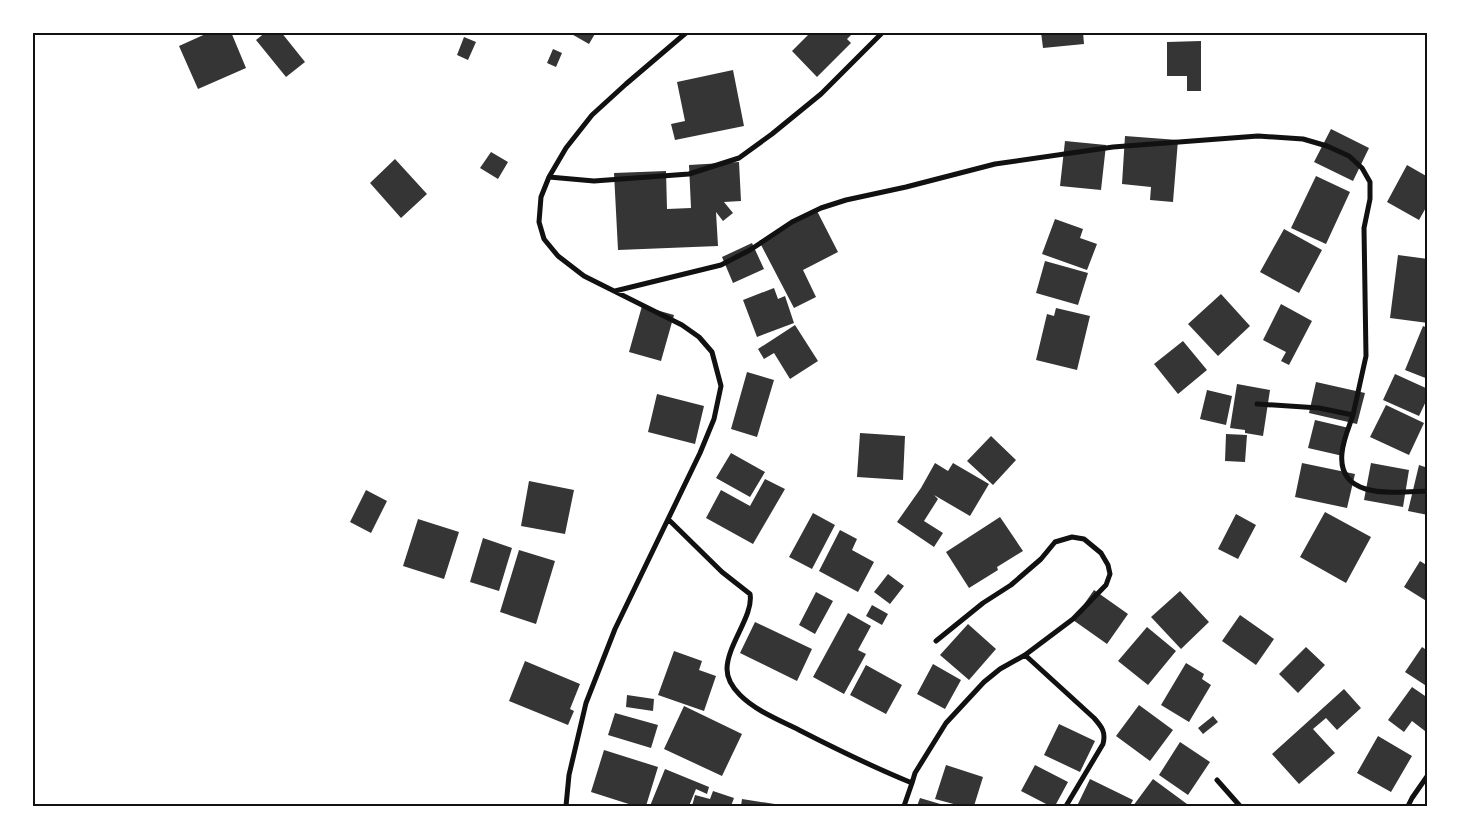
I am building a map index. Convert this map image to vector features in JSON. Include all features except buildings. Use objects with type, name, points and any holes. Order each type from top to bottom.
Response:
[{"type":"street","points":[[566,806],[570,774],[586,703],[615,629],[700,453],[714,419],[721,386],[712,352],[699,337],[682,325],[584,276],[558,256],[544,239],[539,222],[541,197],[566,148],[592,114],[687,32]]},
{"type":"street","points":[[550,177],[594,181],[680,175],[689,174],[739,158],[821,94],[883,32]]},
{"type":"street","points":[[615,291],[694,270],[721,265],[750,250],[792,222],[820,208],[846,200],[906,188],[995,164],[1113,147],[1258,136],[1303,139],[1327,146],[1349,156],[1362,168],[1370,182],[1370,199],[1364,228],[1366,356],[1353,415],[1342,452],[1342,467],[1346,478],[1367,490],[1391,492],[1428,491]]},
{"type":"street","points":[[1257,404],[1319,408],[1353,415]]},
{"type":"street","points":[[669,520],[722,572],[750,594],[751,598],[748,608],[727,660],[728,678],[741,696],[759,710],[857,759],[912,783]]},
{"type":"street","points":[[904,806],[915,774],[946,723],[984,682],[1000,669],[1025,655],[1073,619],[1106,585],[1110,574],[1108,565],[1101,553],[1084,539],[1072,537],[1055,542],[1041,559],[1011,585],[983,604],[936,641]]},
{"type":"street","points":[[1025,655],[1104,729],[1105,737],[1103,744],[1066,806]]},
{"type":"street","points":[[1408,806],[1428,775]]},
{"type":"street","points":[[1217,780],[1240,806]]}]
